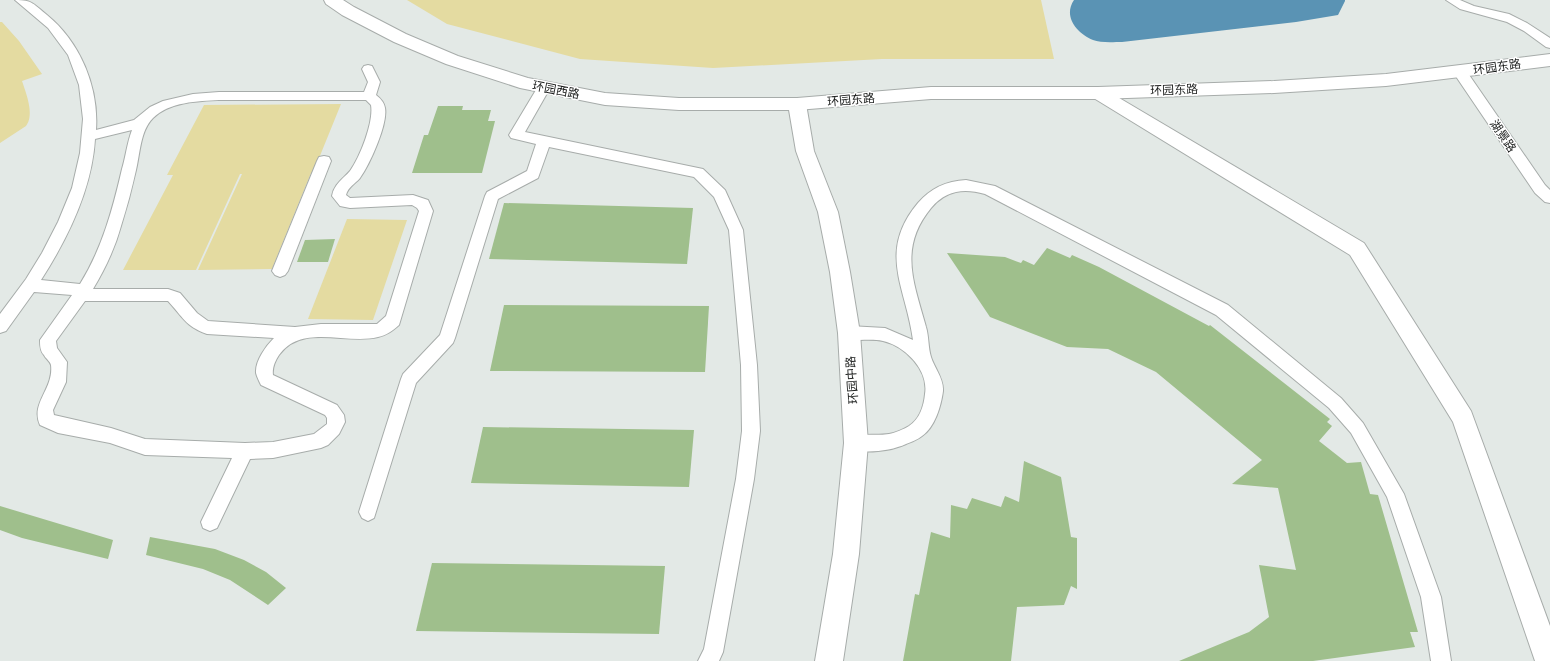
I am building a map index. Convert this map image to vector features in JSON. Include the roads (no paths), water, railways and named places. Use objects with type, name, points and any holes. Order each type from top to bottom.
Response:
[{"type":"street","name":"环园西路","points":[[332,0],[348,11],[400,38],[452,60],[526,84],[604,99],[679,104],[797,104]]},
{"type":"street","name":"环园东路","points":[[797,104],[931,93],[1098,93],[1274,87],[1386,80],[1550,60]]},
{"type":"street","points":[[1098,93],[1357,249],[1463,418],[1549,661]]},
{"type":"street","name":"环园中路","points":[[797,104],[805,151],[828,212],[840,272],[849,333],[856,443],[846,554],[829,661]]},
{"type":"lane","points":[[0,326],[30,285],[48,256],[66,220],[79,188],[87,157],[89,136],[90,103],[85,80],[77,58],[65,39],[50,22],[21,0]]},
{"type":"lane","points":[[1452,0],[1460,6],[1505,17],[1524,26],[1550,44]]},
{"type":"lane","points":[[368,69],[374,82],[368,96]]},
{"type":"lane","name":"湖景路","points":[[1460,72],[1540,189],[1550,198]]},
{"type":"lane","points":[[544,88],[516,135],[698,173],[720,194],[736,230],[749,365],[751,430],[745,480],[713,652],[708,661]]},
{"type":"lane","points":[[30,285],[105,296],[168,295],[174,297],[198,324],[207,327],[294,333],[377,331],[384,329],[393,320],[425,216],[426,207],[423,204],[413,200],[350,203],[341,199],[339,193],[355,174],[366,153],[378,118],[379,108],[377,103],[368,96],[205,96],[184,100],[154,110],[138,124],[89,136]]},
{"type":"lane","points":[[143,121],[138,133],[128,176],[104,254],[94,274],[48,340],[50,350],[59,362],[58,382],[45,410],[46,420],[111,436],[145,447],[245,451],[273,450],[315,442],[322,439],[333,429],[336,422],[335,415],[331,410],[267,380],[264,374],[264,368],[272,352],[286,338],[294,333]]},
{"type":"lane","points":[[368,512],[409,379],[447,338],[492,196],[533,174],[544,141]]},
{"type":"lane","points":[[280,271],[324,161]]},
{"type":"lane","points":[[315,185],[345,185]]},
{"type":"lane","points":[[923,357],[919,331],[903,272],[903,255],[906,239],[911,225],[919,212],[934,194],[941,189],[960,185],[970,185],[990,190],[1222,310],[1335,403],[1357,428],[1395,494],[1431,597],[1440,661]]},
{"type":"lane","points":[[849,333],[865,331],[881,333],[897,338],[911,346],[923,357],[931,370],[935,385],[935,398],[932,410],[925,422],[915,432],[895,441],[872,445],[856,443]]},
{"type":"lane","points":[[210,522],[245,451]]},
{"type":"water","points":[[1074,0],[1345,1],[1338,15],[1296,22],[1122,42],[1099,42],[1081,33],[1073,23],[1070,12]]}]
